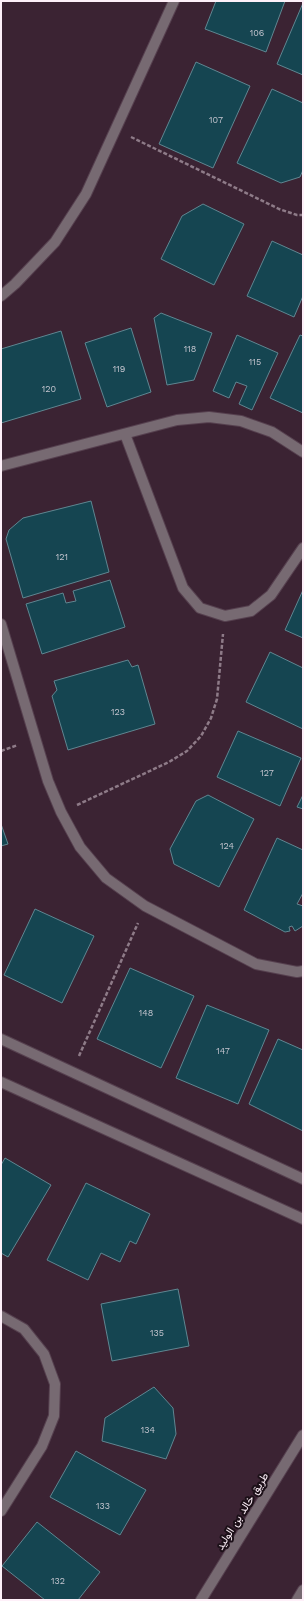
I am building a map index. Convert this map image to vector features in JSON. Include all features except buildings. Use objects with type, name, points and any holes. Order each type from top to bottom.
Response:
[{"type":"street","points":[[1,296],[15,284],[55,242],[86,194],[174,1]]},
{"type":"street","points":[[1,466],[177,420],[209,417],[241,421],[272,432],[303,452]]},
{"type":"street","points":[[125,434],[183,588],[200,608],[225,616],[250,612],[271,595],[303,548]]},
{"type":"street","points":[[1,624],[48,781],[60,812],[80,847],[106,878],[145,906],[256,964],[296,972],[303,971]]},
{"type":"street","points":[[1,1039],[303,1179]]},
{"type":"street","points":[[1,1082],[303,1219]]},
{"type":"street","points":[[1,1316],[24,1329],[44,1354],[55,1384],[54,1416],[42,1446],[1,1510]]},
{"type":"street","name":"طريق خالد بن الوليد","points":[[201,1600],[303,1435]]},
{"type":"street","points":[[297,1600],[303,1590]]},
{"type":"path","points":[[116,129],[279,209],[297,215],[303,215]]},
{"type":"path","points":[[60,812],[169,762],[187,751],[201,736],[211,718],[217,699],[225,616]]},
{"type":"path","points":[[72,1072],[145,906]]}]
